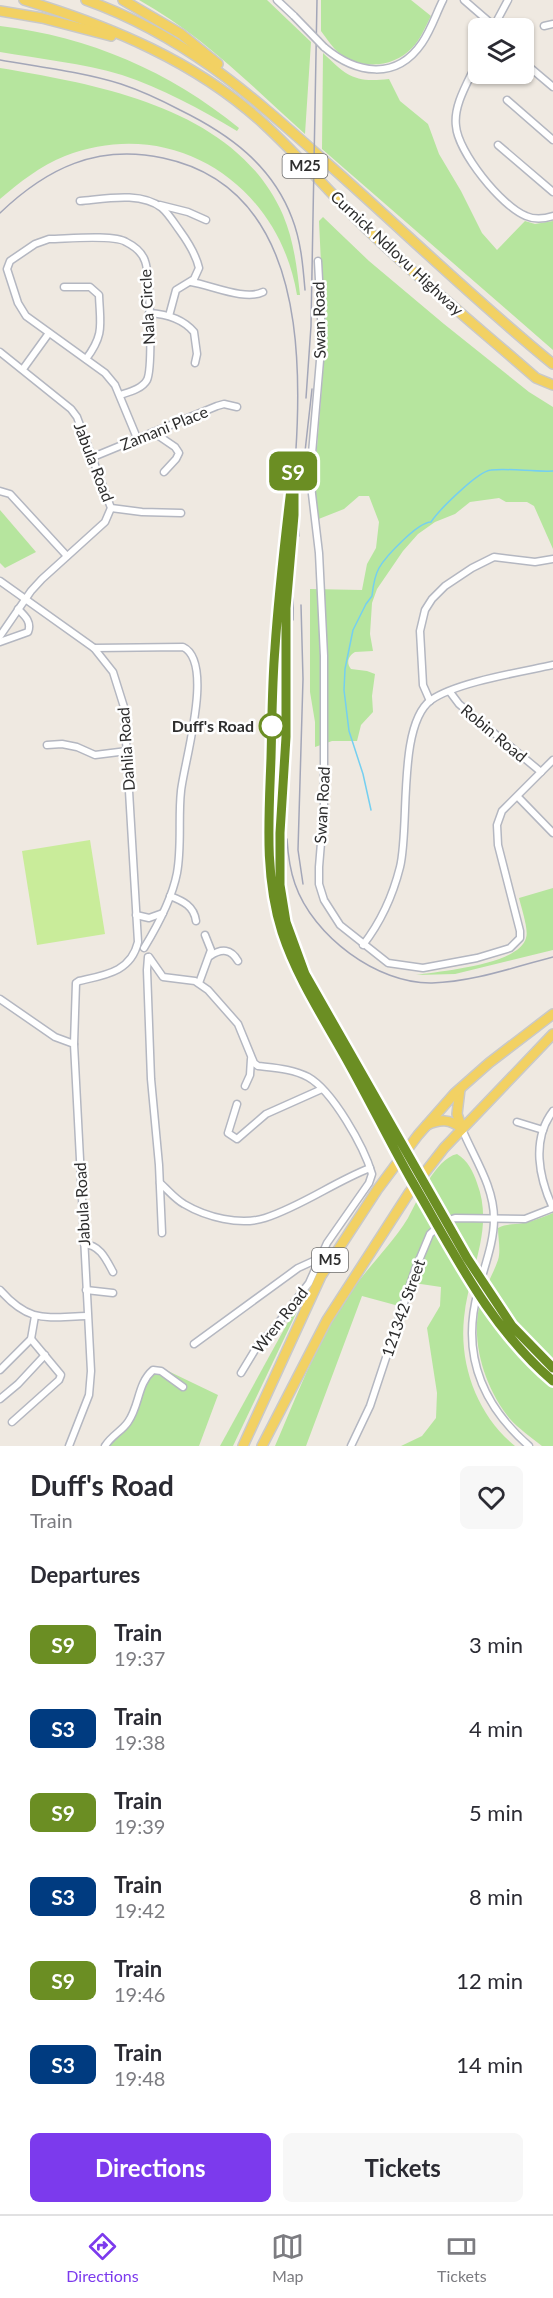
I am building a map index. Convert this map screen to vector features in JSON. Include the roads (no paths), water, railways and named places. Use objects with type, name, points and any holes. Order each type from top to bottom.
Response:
[{"type":"main road","name":"Curnick Ndlovu Highway","points":[[24,0],[97,23],[166,56],[221,90],[263,123],[372,234],[536,378],[553,385]]},
{"type":"main road","name":"Curnick Ndlovu Highway","points":[[87,0],[138,22],[212,64],[265,108],[553,364]]},
{"type":"main road","points":[[123,0],[181,34],[208,55],[265,108]]},
{"type":"main road","points":[[0,11],[101,32],[166,56]]},
{"type":"main road","points":[[536,378],[553,392]]},
{"type":"main road","name":"M5","points":[[243,1446],[321,1275],[377,1190],[425,1126],[460,1089],[489,1063],[553,1014]]},
{"type":"main road","name":"M5","points":[[262,1446],[338,1302],[425,1170],[553,1034]]},
{"type":"main road","points":[[460,1089],[458,1114],[462,1129]]},
{"type":"main road","points":[[425,1126],[449,1120],[462,1129]]},
{"type":"street","points":[[277,0],[324,47],[350,65],[373,70],[392,68],[402,63],[424,41],[442,0]]},
{"type":"street","points":[[464,0],[483,18]]},
{"type":"street","points":[[498,18],[508,0]]},
{"type":"street","points":[[544,26],[553,24]]},
{"type":"street","points":[[534,71],[553,87]]},
{"type":"street","points":[[468,84],[457,110],[455,124],[460,139],[488,185],[518,212],[533,218],[553,216]]},
{"type":"street","points":[[507,100],[553,140]]},
{"type":"street","points":[[498,145],[553,192]]},
{"type":"street","points":[[80,201],[126,198],[188,212],[206,220]]},
{"type":"street","points":[[156,204],[168,215],[184,237],[196,259],[199,272],[191,282],[176,290],[169,316]]},
{"type":"street","name":"Nala Circle","points":[[120,395],[139,387],[147,379],[149,313],[145,260],[142,254],[127,242],[115,238],[42,241],[13,257],[7,269],[22,312],[105,373],[120,395],[137,438]]},
{"type":"street","name":"Swan Road","points":[[318,261],[322,337],[310,477],[319,553],[324,656],[324,806],[318,867],[319,884],[332,914],[340,925],[387,963],[423,968],[477,958],[510,948],[520,938],[520,931],[496,835],[502,812],[518,797]]},
{"type":"street","points":[[191,282],[244,295],[256,295],[263,292]]},
{"type":"street","points":[[64,287],[90,287],[99,295],[100,334],[97,344],[86,359]]},
{"type":"street","points":[[149,313],[169,316],[187,324],[194,332],[195,363]]},
{"type":"street","points":[[23,369],[48,333]]},
{"type":"street","name":"Jabula Road","points":[[0,352],[71,409],[81,425],[111,508],[105,522],[42,579],[0,636]]},
{"type":"street","name":"Zamani Place","points":[[93,457],[217,406],[224,404],[237,407]]},
{"type":"street","points":[[153,432],[175,447],[179,453],[164,472]]},
{"type":"street","points":[[0,491],[10,494],[67,556]]},
{"type":"street","points":[[111,508],[181,513]]},
{"type":"street","points":[[430,701],[423,686],[420,631],[425,610],[432,599],[445,586],[494,556],[536,562],[553,559]]},
{"type":"street","name":"Dahlia Road","points":[[0,581],[94,648],[113,672],[124,706],[138,942]]},
{"type":"street","points":[[0,642],[28,632],[29,624],[26,616],[18,609]]},
{"type":"street","points":[[94,648],[178,646],[188,649],[198,669],[194,727],[180,792],[181,820],[177,873],[163,913],[144,948]]},
{"type":"street","points":[[363,945],[380,920],[400,866],[411,731],[422,708],[430,701],[476,683],[553,665]]},
{"type":"street","name":"Robin Road","points":[[450,692],[459,704],[542,772]]},
{"type":"street","points":[[47,745],[62,744],[95,754],[127,751]]},
{"type":"street","points":[[553,760],[518,797],[553,833]]},
{"type":"street","points":[[170,896],[185,902],[195,915],[196,921]]},
{"type":"street","points":[[136,915],[149,918],[163,913]]},
{"type":"street","points":[[199,983],[210,956],[211,946],[205,935]]},
{"type":"street","points":[[138,942],[163,977],[199,983],[238,1024],[251,1059],[245,1086]]},
{"type":"street","points":[[0,999],[56,1036],[74,1044],[76,983],[106,975],[124,965],[135,954],[138,942]]},
{"type":"street","points":[[210,956],[227,950],[233,953],[238,961]]},
{"type":"street","points":[[148,957],[151,1079],[162,1233]]},
{"type":"street","name":"Jabula Road","points":[[69,1446],[89,1395],[91,1371],[74,1044]]},
{"type":"street","points":[[159,1182],[177,1200],[200,1212],[214,1217],[252,1220],[263,1219],[371,1171],[354,1132],[315,1081],[299,1073],[258,1066],[251,1059]]},
{"type":"street","points":[[237,1104],[228,1133],[237,1139],[266,1114],[322,1089]]},
{"type":"street","points":[[553,1112],[543,1130],[539,1155],[540,1170],[553,1208]]},
{"type":"street","points":[[517,1122],[543,1130]]},
{"type":"street","points":[[462,1129],[490,1192],[494,1220],[474,1308],[472,1344],[480,1382],[503,1420],[529,1446]]},
{"type":"street","name":"Wren Road","points":[[241,1373],[258,1345],[309,1283],[334,1232],[369,1183],[371,1171]]},
{"type":"street","name":"121342 Street","points":[[351,1446],[370,1406],[415,1270],[430,1234],[438,1226],[455,1218],[525,1219],[553,1208]]},
{"type":"street","points":[[84,1244],[95,1246],[106,1258],[113,1272]]},
{"type":"street","points":[[106,1258],[113,1255]]},
{"type":"street","points":[[194,1344],[298,1268],[320,1258]]},
{"type":"street","points":[[0,1290],[17,1307],[35,1316],[87,1316]]},
{"type":"street","points":[[86,1290],[113,1293]]},
{"type":"street","points":[[0,1370],[31,1338],[35,1316]]},
{"type":"street","points":[[12,1422],[59,1380],[61,1375],[31,1338]]},
{"type":"street","points":[[0,1399],[18,1384],[45,1355]]},
{"type":"street","points":[[105,1446],[111,1437],[129,1421],[142,1383],[153,1370],[161,1371],[183,1387]]},
{"type":"waterway","points":[[371,810],[363,774],[349,731],[344,690],[345,669],[353,630],[372,596],[379,568],[403,540],[425,523],[431,522],[459,492],[485,472],[491,470],[553,471]]},
{"type":"railway","points":[[306,398],[311,326],[317,0]]},
{"type":"railway","points":[[0,60],[76,73],[121,84],[173,106],[232,141],[261,167],[283,199],[298,236],[305,290]]},
{"type":"railway","points":[[0,213],[36,183],[74,163],[116,154],[139,154],[163,158],[225,185],[265,232],[288,293],[297,364],[297,440],[273,674],[268,827],[271,886],[275,908],[288,949],[381,1128]]},
{"type":"railway","points":[[300,496],[312,389]]},
{"type":"railway","points":[[299,488],[299,536]]},
{"type":"railway","points":[[293,620],[294,527]]},
{"type":"railway","points":[[301,605],[303,679],[298,850],[303,884]]},
{"type":"railway","points":[[283,904],[280,869],[286,737],[286,610]]},
{"type":"railway","points":[[287,839],[295,884],[316,922],[350,953],[369,966],[411,981],[432,983],[463,980],[553,957]]},
{"type":"railway","points":[[531,1347],[553,1368]]},
{"type":"railway","points":[[524,1354],[553,1381]]},
{"type":"train","name":"S9","points":[[553,1368],[512,1326],[467,1258],[305,974],[286,922],[280,885],[280,833],[286,737],[285,631],[294,515],[294,463],[274,667],[269,869],[277,915],[303,982],[381,1128],[440,1230],[507,1334],[524,1354],[553,1381]]},
{"type":"place","name":"Duff's Road","points":[[272,726]]}]
